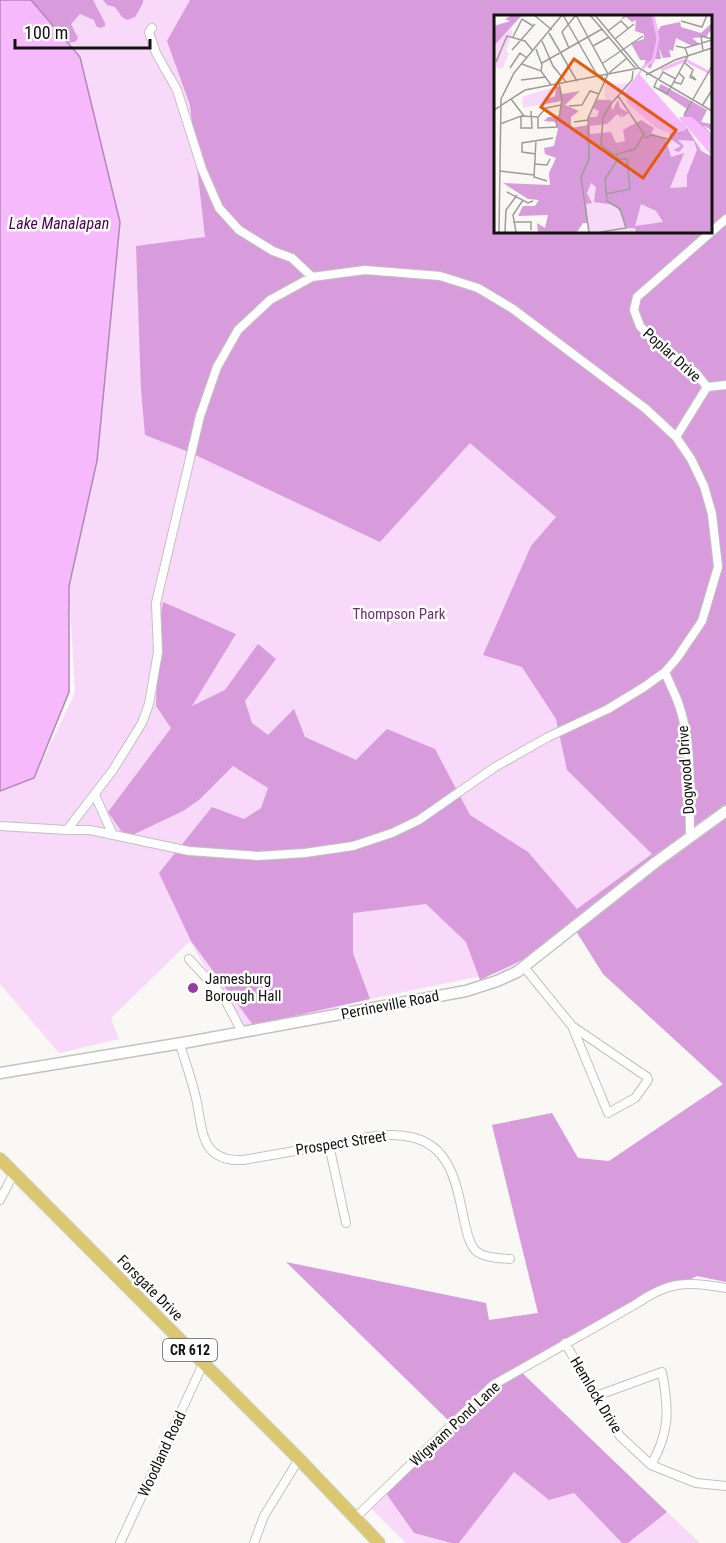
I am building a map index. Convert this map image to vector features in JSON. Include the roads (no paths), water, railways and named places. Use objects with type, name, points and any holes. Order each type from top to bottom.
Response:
[{"type":"main road","name":"Forsgate Drive","points":[[0,1159],[299,1459],[379,1543]]},
{"type":"street","points":[[152,28],[149,32],[156,53],[177,90],[208,185],[219,208],[239,230],[273,251],[292,258],[312,278]]},
{"type":"street","name":"Poplar Drive","points":[[707,387],[696,373],[652,339],[640,326],[634,310],[637,297],[726,219]]},
{"type":"street","points":[[0,826],[67,830],[90,830],[218,855],[258,856],[305,853],[353,846],[392,833],[419,820],[495,767],[548,737],[608,709],[665,672],[702,621],[718,567],[712,514],[704,486],[692,459],[676,437],[646,409],[513,309],[478,288],[440,276],[365,270],[312,278],[270,300],[238,330],[217,367],[200,416],[156,603],[158,652],[149,704],[142,723],[95,795],[67,830]]},
{"type":"street","points":[[676,437],[707,387],[726,385]]},
{"type":"street","name":"Dogwood Drive","points":[[665,672],[678,702],[684,726],[688,760],[690,836]]},
{"type":"street","points":[[95,795],[112,833]]},
{"type":"street","name":"Perrineville Road","points":[[0,1073],[180,1044],[466,991],[497,981],[524,967],[690,836],[726,811]]},
{"type":"street","points":[[189,959],[223,996],[242,1032]]},
{"type":"street","points":[[524,967],[572,1026],[646,1077],[648,1080],[636,1098],[608,1113],[572,1026]]},
{"type":"street","name":"Prospect Street","points":[[180,1044],[196,1097],[205,1143],[215,1154],[230,1160],[243,1160],[381,1135],[412,1137],[438,1150],[448,1164],[454,1177],[469,1239],[475,1250],[489,1256],[510,1259]]},
{"type":"street","points":[[329,1145],[346,1223]]},
{"type":"street","points":[[0,1200],[14,1173]]},
{"type":"street","name":"Wigwam Pond Lane","points":[[355,1518],[493,1385],[652,1293],[681,1283],[726,1288]]},
{"type":"street","name":"Hemlock Drive","points":[[565,1343],[620,1436],[651,1465],[696,1483],[726,1486]]},
{"type":"street","name":"Woodland Road","points":[[120,1543],[203,1364]]},
{"type":"street","points":[[596,1396],[662,1372],[668,1401],[667,1425],[660,1449],[651,1465]]},
{"type":"street","points":[[254,1543],[264,1516],[299,1459]]},
{"type":"water","name":"Lake Manalapan","points":[[0,0],[31,0],[80,57],[120,222],[97,461],[69,586],[69,692],[34,778],[0,791]]},
{"type":"place","name":"Jamesburg Borough Hall","points":[[193,988]]},
{"type":"park label","name":"Thompson Park","points":[[399,614]]}]
